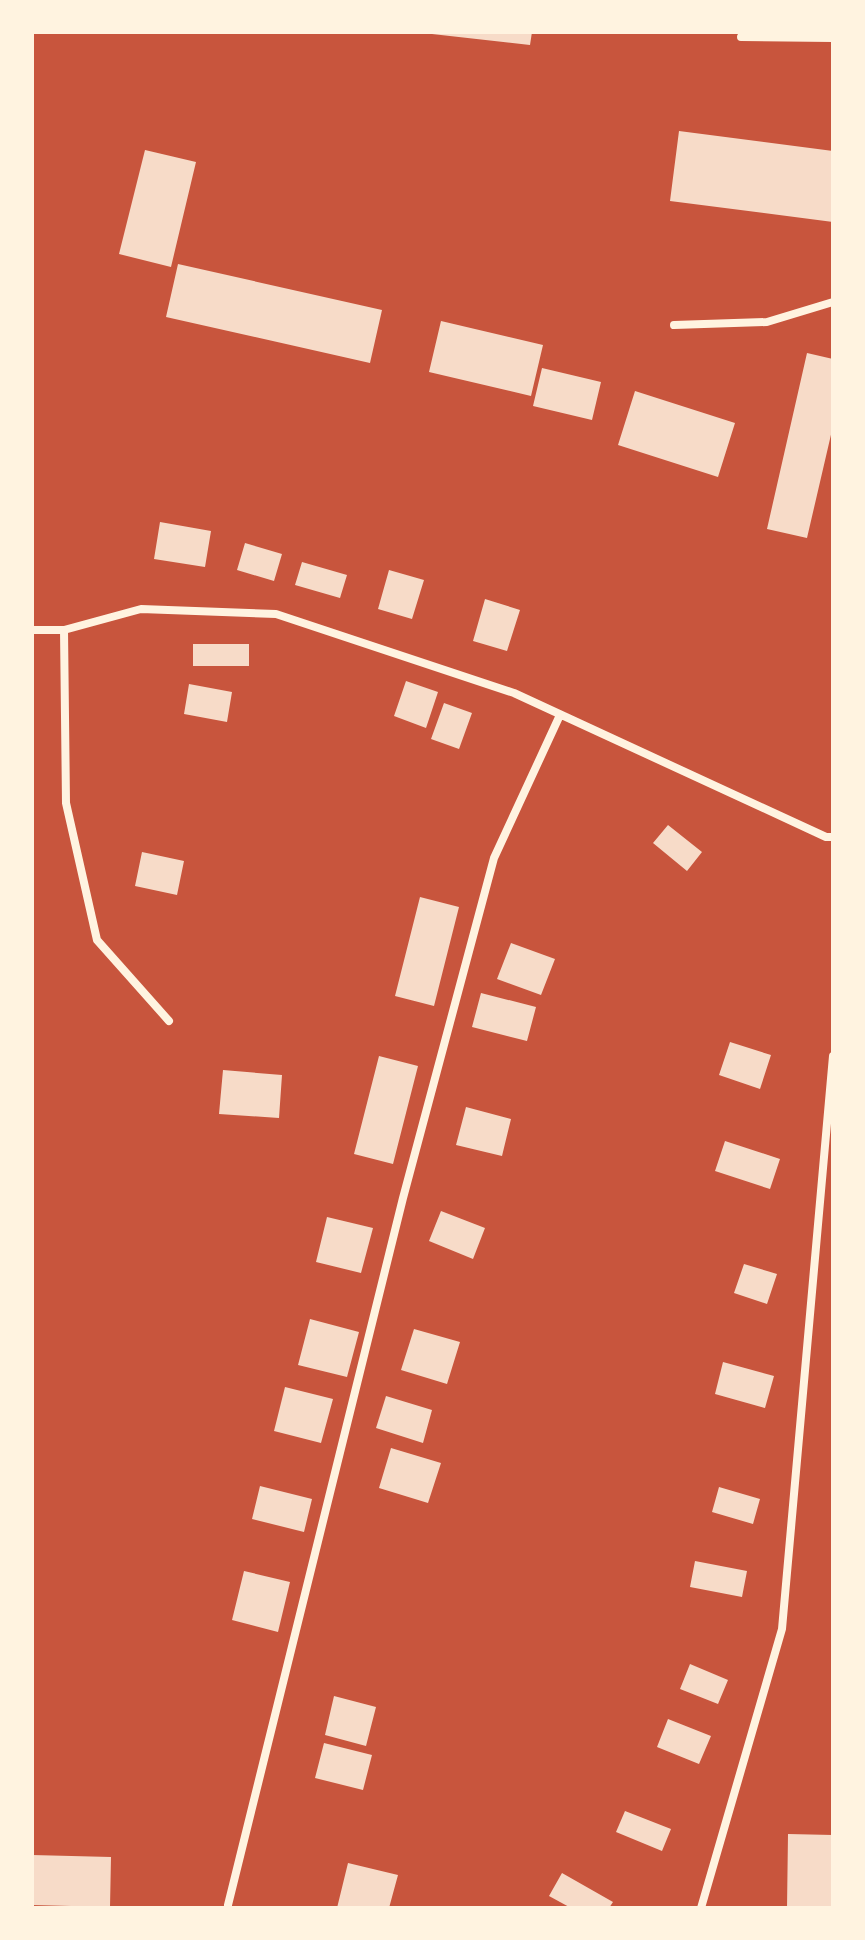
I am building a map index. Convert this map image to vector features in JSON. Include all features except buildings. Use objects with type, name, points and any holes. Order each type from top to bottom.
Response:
[{"type":"street","points":[[741,37],[833,38]]},
{"type":"street","points":[[674,325],[767,322],[833,302]]},
{"type":"street","points":[[32,630],[64,630],[141,609],[276,614],[514,693],[826,837],[833,837]]},
{"type":"street","points":[[64,630],[66,803],[97,940],[169,1021]]},
{"type":"street","points":[[228,1905],[403,1198],[494,858],[560,715]]},
{"type":"street","points":[[701,1908],[782,1629],[833,1056]]}]
